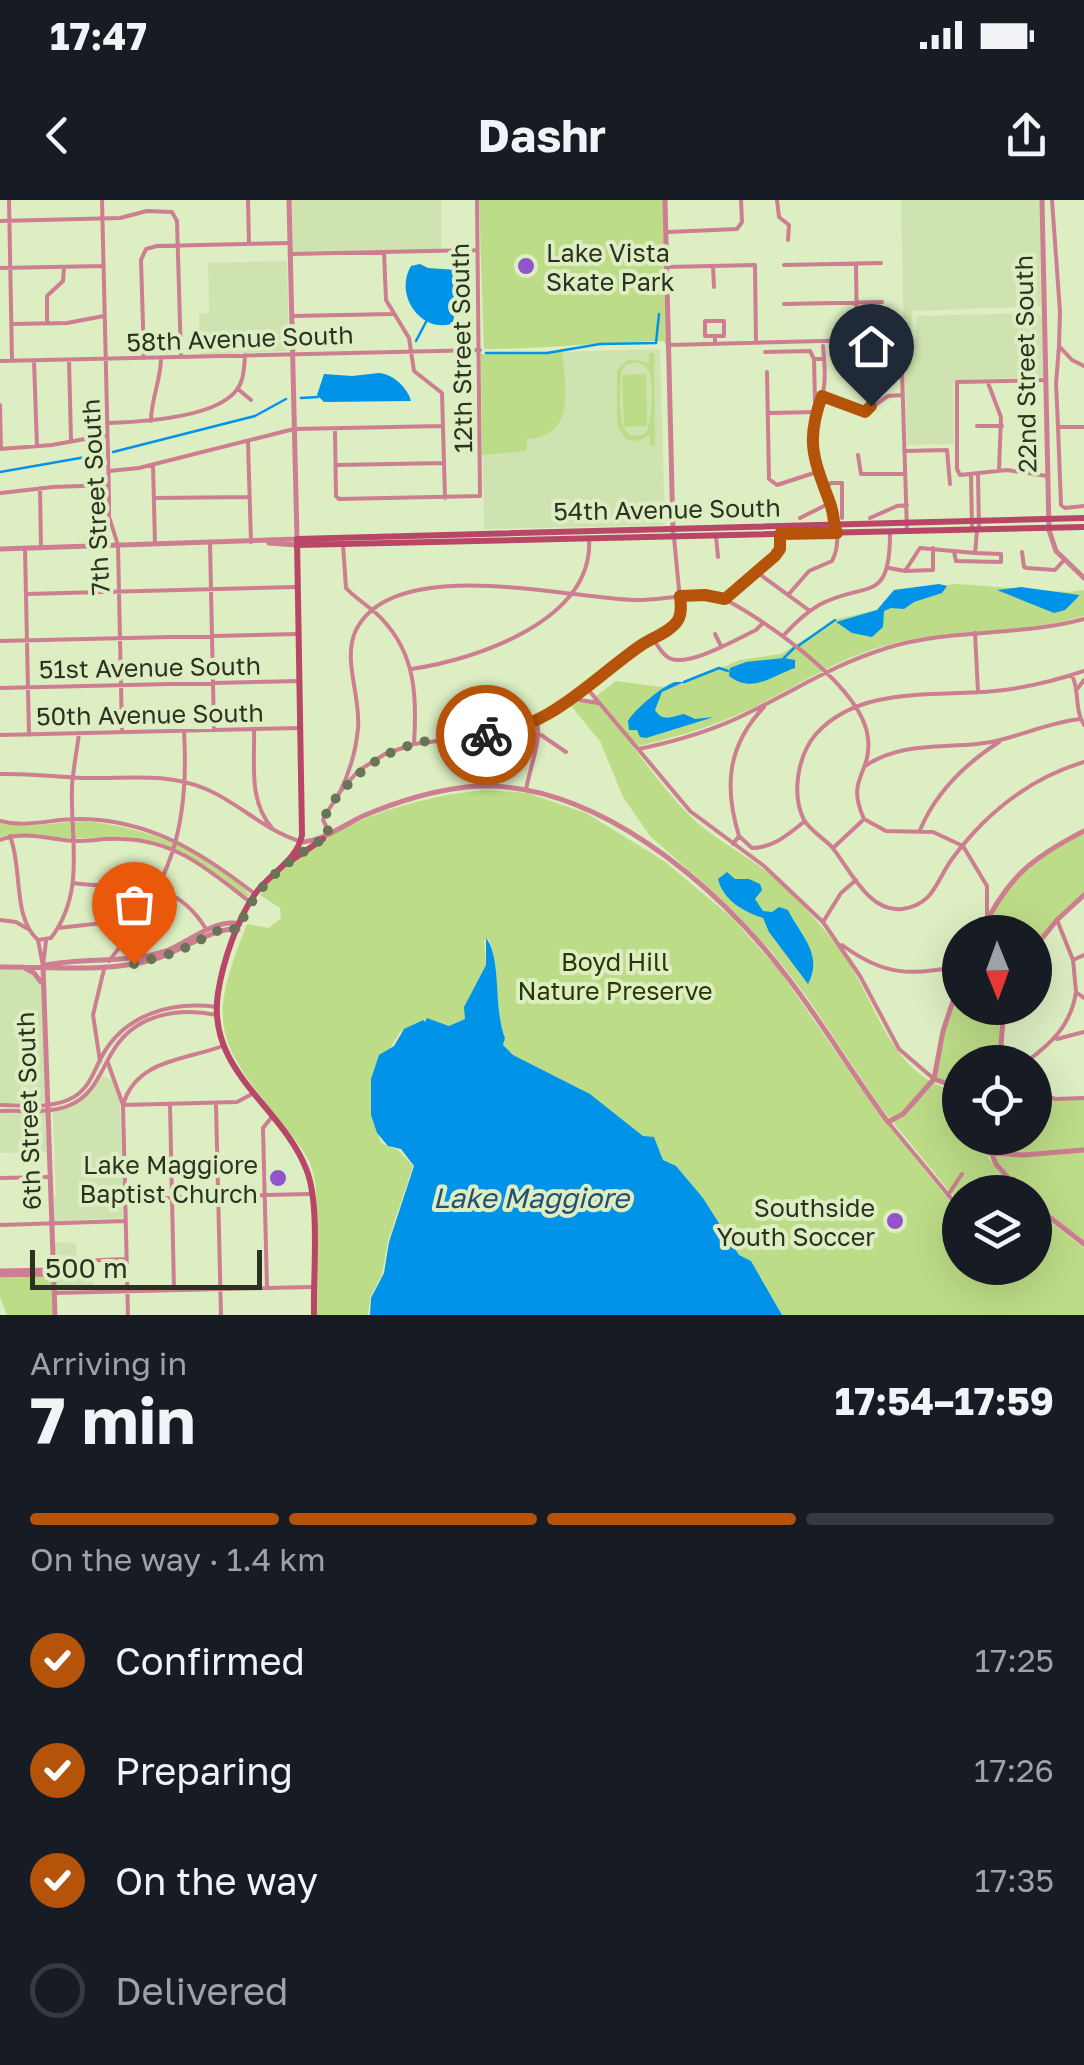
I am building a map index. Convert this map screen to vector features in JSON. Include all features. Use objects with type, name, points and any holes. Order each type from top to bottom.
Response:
[{"type":"main road","name":"54th Avenue South","points":[[1048,524],[1084,518]]},
{"type":"main road","name":"54th Avenue South","points":[[297,542],[1084,526]]},
{"type":"main road","name":"54th Avenue South","points":[[673,534],[716,536],[835,529],[890,532],[907,527]]},
{"type":"main road","points":[[297,542],[301,842],[252,898],[220,984],[217,1011],[222,1046],[234,1069],[300,1155],[312,1194],[314,1315]]},
{"type":"main road","points":[[282,866],[326,837]]},
{"type":"street","points":[[9,200],[12,361]]},
{"type":"street","name":"7th Street South","points":[[102,200],[109,517],[118,545],[122,732]]},
{"type":"street","points":[[248,200],[249,244]]},
{"type":"street","points":[[289,200],[297,542]]},
{"type":"street","name":"12th Street South","points":[[445,498],[480,496],[477,200]]},
{"type":"street","points":[[326,837],[323,820],[339,794],[376,758],[414,744],[500,733],[537,722],[678,621],[665,200]]},
{"type":"street","points":[[666,232],[732,231],[740,226],[741,200]]},
{"type":"street","points":[[777,200],[779,218],[788,222],[788,240]]},
{"type":"street","name":"22nd Street South","points":[[1042,200],[1048,524]]},
{"type":"street","points":[[1052,200],[1060,312],[1056,384],[1062,505],[1084,506]]},
{"type":"street","points":[[0,221],[103,219],[150,210],[168,211],[176,216],[180,357]]},
{"type":"street","points":[[144,358],[144,253],[151,247],[290,243]]},
{"type":"street","points":[[290,254],[478,250]]},
{"type":"street","points":[[335,428],[339,500],[445,498],[442,393],[414,371],[410,338],[384,293],[384,252]]},
{"type":"street","points":[[784,265],[880,262]]},
{"type":"street","points":[[856,263],[857,340]]},
{"type":"street","points":[[667,266],[755,265],[756,343]]},
{"type":"street","points":[[47,323],[47,296],[63,281],[64,266]]},
{"type":"street","points":[[0,268],[103,266]]},
{"type":"street","points":[[713,266],[714,287]]},
{"type":"street","points":[[784,304],[882,302]]},
{"type":"street","points":[[292,316],[394,314]]},
{"type":"street","points":[[12,324],[104,316]]},
{"type":"street","points":[[705,321],[724,321],[724,336],[715,336],[705,336],[705,321]]},
{"type":"street","points":[[714,321],[715,344]]},
{"type":"street","points":[[669,345],[901,339],[907,527]]},
{"type":"street","points":[[788,595],[809,571],[832,561],[835,529],[830,502],[812,454],[816,412],[822,396],[823,346]]},
{"type":"street","points":[[1059,346],[1084,366]]},
{"type":"street","name":"58th Avenue South","points":[[0,362],[480,350]]},
{"type":"street","points":[[765,352],[810,350],[814,359],[814,402]]},
{"type":"street","points":[[107,423],[151,422],[214,406],[238,389],[245,355]]},
{"type":"street","points":[[151,422],[151,404],[162,358]]},
{"type":"street","points":[[814,359],[824,359]]},
{"type":"street","points":[[70,360],[71,440]]},
{"type":"street","points":[[34,361],[37,446]]},
{"type":"street","points":[[767,372],[771,483],[777,485],[817,472]]},
{"type":"street","points":[[1046,380],[957,382],[957,470],[960,476],[999,470],[1047,476]]},
{"type":"street","points":[[987,381],[997,401],[1002,426],[999,470]]},
{"type":"street","points":[[238,389],[251,400]]},
{"type":"street","points":[[822,396],[865,412],[888,396],[903,395]]},
{"type":"street","points":[[0,405],[0,449],[107,435]]},
{"type":"street","points":[[770,413],[816,412]]},
{"type":"street","points":[[108,471],[153,465],[294,429],[444,426]]},
{"type":"street","points":[[977,426],[1002,426]]},
{"type":"street","points":[[1058,427],[1084,426]]},
{"type":"street","points":[[248,441],[250,542]]},
{"type":"street","points":[[904,450],[947,450],[950,484]]},
{"type":"street","points":[[858,455],[861,474],[905,474]]},
{"type":"street","points":[[336,465],[444,463]]},
{"type":"street","points":[[153,465],[155,544]]},
{"type":"street","points":[[974,475],[975,553]]},
{"type":"street","points":[[824,488],[830,483],[842,484],[842,518]]},
{"type":"street","points":[[1,493],[109,486]]},
{"type":"street","points":[[40,488],[41,548]]},
{"type":"street","points":[[154,498],[249,497]]},
{"type":"street","points":[[800,518],[830,502]]},
{"type":"street","points":[[870,518],[906,506]]},
{"type":"street","points":[[1048,524],[1053,547],[1084,578]]},
{"type":"street","points":[[782,636],[810,611],[830,600],[869,590],[888,570],[890,532]]},
{"type":"street","points":[[725,599],[780,549],[780,534]]},
{"type":"street","points":[[412,669],[454,662],[508,642],[536,625],[570,593],[590,561],[589,535]]},
{"type":"street","points":[[716,536],[718,557]]},
{"type":"street","points":[[343,541],[346,588],[392,630],[412,669],[416,699],[414,744]]},
{"type":"street","name":"54th Avenue South","points":[[0,548],[297,542]]},
{"type":"street","points":[[210,543],[214,730]]},
{"type":"street","points":[[25,548],[29,734]]},
{"type":"street","points":[[904,570],[920,548],[1001,554],[1001,562],[956,562],[954,551]]},
{"type":"street","points":[[888,570],[933,570],[933,548]]},
{"type":"street","points":[[1022,552],[1027,568],[1055,570],[1064,560]]},
{"type":"street","points":[[758,573],[810,611]]},
{"type":"street","points":[[26,594],[298,587]]},
{"type":"street","points":[[339,794],[353,758],[358,727],[352,643],[358,626],[372,609],[392,598],[444,587],[632,600],[705,595],[725,599],[782,636],[824,671],[856,708],[868,735],[865,766],[854,793],[864,819],[886,831],[920,830],[944,835],[962,846],[994,894],[1002,895]]},
{"type":"street","points":[[638,748],[702,732],[738,718],[824,671],[909,642],[974,632],[1038,630],[1084,619]]},
{"type":"street","points":[[653,638],[662,652],[676,660],[688,660],[756,630],[763,623]]},
{"type":"street","points":[[974,632],[978,692]]},
{"type":"street","points":[[0,642],[299,634]]},
{"type":"street","points":[[715,634],[721,646]]},
{"type":"street","points":[[1084,671],[1012,689],[902,696],[856,708],[828,723],[812,738],[803,755],[798,790],[804,821],[884,906],[901,909],[916,906],[934,892],[962,846],[1022,790],[1084,762]]},
{"type":"street","points":[[1072,675],[1078,688],[1076,707],[1084,725]]},
{"type":"street","points":[[1078,688],[1084,680]]},
{"type":"street","name":"51st Avenue South","points":[[0,688],[300,682]]},
{"type":"street","points":[[586,687],[690,811],[794,892],[823,922],[858,972],[898,1049],[942,1082]]},
{"type":"street","points":[[569,700],[585,698],[604,706]]},
{"type":"street","points":[[758,848],[744,844],[739,836],[730,803],[729,778],[744,732],[770,702]]},
{"type":"street","points":[[738,718],[744,732]]},
{"type":"street","points":[[920,830],[938,796],[974,760],[1004,740],[1050,723],[1080,719]]},
{"type":"street","points":[[526,790],[540,735],[537,722]]},
{"type":"street","name":"50th Avenue South","points":[[0,735],[302,728]]},
{"type":"street","points":[[254,729],[257,803],[275,832]]},
{"type":"street","points":[[100,1061],[94,1002],[107,964],[146,912],[177,840],[186,781],[184,730]]},
{"type":"street","points":[[0,920],[16,922],[38,940],[46,940],[58,928],[73,883],[73,777],[80,733]]},
{"type":"street","points":[[540,735],[566,752]]},
{"type":"street","points":[[865,766],[898,751],[1004,740]]},
{"type":"street","points":[[966,743],[977,750],[974,760]]},
{"type":"street","points":[[0,774],[142,776],[186,781],[221,796],[275,832],[301,842],[326,837],[368,814],[428,794],[488,786],[565,800],[619,827],[660,854],[751,934],[788,978],[888,1122],[942,1189]]},
{"type":"street","points":[[0,821],[24,824],[74,818],[125,824],[177,840],[218,864],[252,898]]},
{"type":"street","points":[[833,848],[864,819]]},
{"type":"street","points":[[748,855],[778,841],[804,821]]},
{"type":"street","points":[[990,915],[1022,869],[1084,831]]},
{"type":"street","points":[[0,840],[28,834],[76,841],[126,839],[174,849],[252,898]]},
{"type":"street","points":[[10,836],[19,870],[21,908],[29,930]]},
{"type":"street","points":[[733,844],[739,836]]},
{"type":"street","points":[[823,922],[842,892],[856,880]]},
{"type":"street","points":[[73,883],[124,883],[158,889],[184,904],[208,934]]},
{"type":"street","points":[[987,915],[988,886]]},
{"type":"street","points":[[1052,926],[1084,895]]},
{"type":"street","points":[[58,928],[120,922],[146,912]]},
{"type":"street","points":[[1048,1045],[1067,1023],[1076,992],[1073,960],[1057,920]]},
{"type":"street","points":[[120,922],[130,924],[132,932]]},
{"type":"street","points":[[0,967],[107,964],[162,957],[225,927],[239,927]]},
{"type":"street","name":"6th Street South","points":[[38,940],[43,966],[55,1315]]},
{"type":"street","name":"6th Street South","points":[[43,966],[46,940]]},
{"type":"street","points":[[838,942],[871,964],[907,973],[942,968]]},
{"type":"street","points":[[1073,960],[1084,955]]},
{"type":"street","points":[[858,972],[871,964]]},
{"type":"street","points":[[20,966],[37,975],[44,989]]},
{"type":"street","points":[[1076,992],[1084,998]]},
{"type":"street","points":[[47,1107],[76,1096],[110,1048],[131,1030],[164,1014],[217,1011]]},
{"type":"street","points":[[888,1122],[903,1114],[934,1079],[945,1025]]},
{"type":"street","points":[[1053,1041],[1084,1032]]},
{"type":"street","points":[[97,1046],[110,1048]]},
{"type":"street","points":[[128,1315],[123,1104],[127,1091],[150,1070],[176,1058],[222,1046]]},
{"type":"street","points":[[110,1048],[110,1076],[123,1104]]},
{"type":"street","points":[[0,1108],[74,1104],[92,1089],[108,1062]]},
{"type":"street","points":[[100,1075],[110,1076]]},
{"type":"street","points":[[123,1104],[243,1101],[252,1094]]},
{"type":"street","points":[[1052,1098],[1084,1098]]},
{"type":"street","points":[[216,1102],[221,1315]]},
{"type":"street","points":[[170,1103],[174,1290]]},
{"type":"street","points":[[267,1288],[263,1128],[271,1118]]},
{"type":"street","points":[[1052,1153],[1084,1150]]},
{"type":"street","points":[[991,1155],[1007,1175]]},
{"type":"street","points":[[0,1178],[50,1177]]},
{"type":"street","points":[[125,1198],[312,1194]]},
{"type":"street","points":[[1052,1219],[1084,1244]]},
{"type":"street","points":[[0,1225],[126,1221]]},
{"type":"street","points":[[79,1260],[126,1259]]},
{"type":"street","points":[[0,1273],[54,1272]]},
{"type":"street","points":[[54,1293],[313,1287]]},
{"type":"shaded area","points":[[290,200],[441,200],[441,249],[292,252]]},
{"type":"shaded area","points":[[901,200],[1040,200],[1041,306],[912,311],[911,333],[904,335]]},
{"type":"shaded area","points":[[287,261],[289,351],[200,355],[199,314],[209,313],[208,263]]},
{"type":"shaded area","points":[[1038,313],[1042,317],[1043,377],[956,380],[954,444],[907,445],[904,342],[916,340],[917,316]]},
{"type":"shaded area","points":[[660,349],[665,525],[484,529],[481,354]]},
{"type":"shaded area","points":[[20,968],[38,979],[42,990],[45,1102],[0,1103],[0,969]]},
{"type":"shaded area","points":[[103,1076],[112,1080],[120,1102],[123,1218],[54,1221],[53,1112],[79,1103]]},
{"type":"shaded area","points":[[45,1112],[47,1152],[0,1153],[0,1113]]},
{"type":"shaded area","points":[[54,1242],[76,1243],[78,1270],[92,1272],[93,1290],[56,1291]]},
{"type":"green space","points":[[479,200],[663,200],[667,349],[664,341],[484,349]]},
{"type":"green space","points":[[562,352],[564,407],[554,429],[527,439],[526,451],[482,455],[481,354]]},
{"type":"green space","points":[[649,353],[654,353],[655,446],[650,446],[650,435],[637,441],[625,439],[617,425],[617,370],[629,359],[649,363]],"holes":[[[636,362],[649,372],[652,403],[646,433],[635,436],[624,426],[620,404],[621,373],[625,365]]]},
{"type":"green space","points":[[646,374],[647,426],[624,427],[622,375]]},
{"type":"green space","points":[[957,584],[1084,590],[1084,616],[880,647],[721,721],[633,747],[692,818],[767,872],[841,951],[901,1055],[917,1071],[942,1086],[942,1155],[987,1155],[1003,1175],[942,1175],[942,1182],[879,1105],[773,953],[650,836],[623,797],[600,741],[571,706],[590,701],[616,681],[662,687],[740,660],[781,654],[837,619],[877,610],[894,590]]},
{"type":"green space","name":"Boyd Hill Nature Preserve","points":[[487,790],[527,793],[586,813],[664,861],[731,917],[779,970],[878,1113],[942,1191],[942,1285],[1052,1285],[1052,1223],[1084,1248],[1084,1315],[782,1315],[751,1261],[739,1256],[703,1198],[663,1160],[654,1138],[643,1136],[590,1094],[513,1055],[503,1045],[505,1037],[488,939],[484,940],[486,965],[470,995],[465,1019],[449,1026],[428,1018],[425,1023],[422,1020],[400,1032],[389,1050],[371,1115],[381,1143],[398,1150],[413,1166],[388,1241],[382,1274],[370,1298],[368,1315],[317,1315],[314,1177],[302,1149],[256,1091],[230,1047],[223,1006],[227,984],[247,924],[269,928],[281,918],[280,908],[260,895],[280,872],[332,834],[362,820],[394,808]]},
{"type":"green space","points":[[83,821],[127,828],[197,853],[236,879],[250,895],[246,897],[190,856],[142,839],[26,834],[0,837],[0,823],[23,826]]},
{"type":"green space","points":[[1084,833],[1084,893],[1052,926],[1052,915],[992,915],[1024,873]]},
{"type":"green space","points":[[946,1025],[1002,1025],[1000,1045],[942,1045],[942,1080],[936,1078],[944,1032]]},
{"type":"green space","points":[[1052,1099],[1084,1100],[1084,1148],[1052,1151]]},
{"type":"green space","points":[[1084,1152],[1084,1242],[1052,1217],[1052,1175],[1009,1175],[993,1156]]},
{"type":"green space","points":[[52,1276],[53,1315],[7,1315],[0,1297],[0,1278]]},
{"type":"water","points":[[411,266],[457,270],[454,323],[432,323],[414,310],[406,278]]},
{"type":"water","points":[[379,373],[399,382],[411,401],[324,402],[317,395],[324,374]]},
{"type":"water","points":[[947,586],[942,593],[904,609],[884,611],[883,627],[872,637],[852,633],[836,622],[877,610],[894,590]]},
{"type":"water","points":[[1021,587],[1079,596],[1065,610],[1054,613],[997,590]]},
{"type":"water","points":[[795,660],[795,668],[762,682],[746,683],[729,676],[730,668],[746,662]]},
{"type":"water","points":[[675,682],[684,682],[662,692],[655,710],[658,714],[665,718],[684,714],[695,719],[714,717],[646,738],[640,737],[637,730],[629,730],[628,721],[636,711]]},
{"type":"water","points":[[727,872],[735,879],[760,884],[762,890],[755,899],[763,911],[772,912],[779,907],[788,910],[812,954],[808,984],[763,918],[742,909],[724,893],[718,879]]},
{"type":"water","name":"Lake Maggiore","points":[[486,938],[494,958],[503,1045],[513,1055],[590,1094],[643,1136],[654,1137],[663,1160],[676,1166],[703,1198],[739,1255],[751,1261],[782,1315],[370,1315],[371,1298],[384,1273],[389,1242],[414,1166],[401,1149],[388,1146],[377,1133],[371,1115],[371,1079],[379,1055],[394,1046],[404,1029],[427,1018],[449,1026],[465,1019],[464,1007],[486,965]]},
{"type":"waterway","points":[[486,353],[547,353],[600,344],[656,343],[659,314]]},
{"type":"waterway","points":[[416,341],[427,320]]},
{"type":"waterway","points":[[301,398],[318,397]]},
{"type":"waterway","points":[[113,452],[255,416],[286,399]]},
{"type":"waterway","points":[[0,472],[103,454]]},
{"type":"waterway","points":[[798,646],[835,620]]},
{"type":"waterway","points":[[784,658],[794,648]]},
{"type":"waterway","points":[[684,682],[719,668],[728,671]]},
{"type":"way so far","points":[[134,964],[177,952],[225,927],[238,930],[250,902],[265,882],[330,834],[323,820],[327,811],[358,772],[376,758],[441,738],[486,735]]},
{"type":"place","name":"Lake Vista Skate Park","points":[[526,266]]},
{"type":"place","name":"Lake Maggiore Baptist Church","points":[[278,1178]]},
{"type":"place","name":"Southside Youth Soccer","points":[[895,1221]]},
{"type":"route","points":[[486,735],[524,728],[564,704],[678,621],[680,596],[725,599],[775,556],[780,549],[780,534],[837,533],[832,507],[812,454],[816,412],[822,396],[865,412],[871,406]]}]
